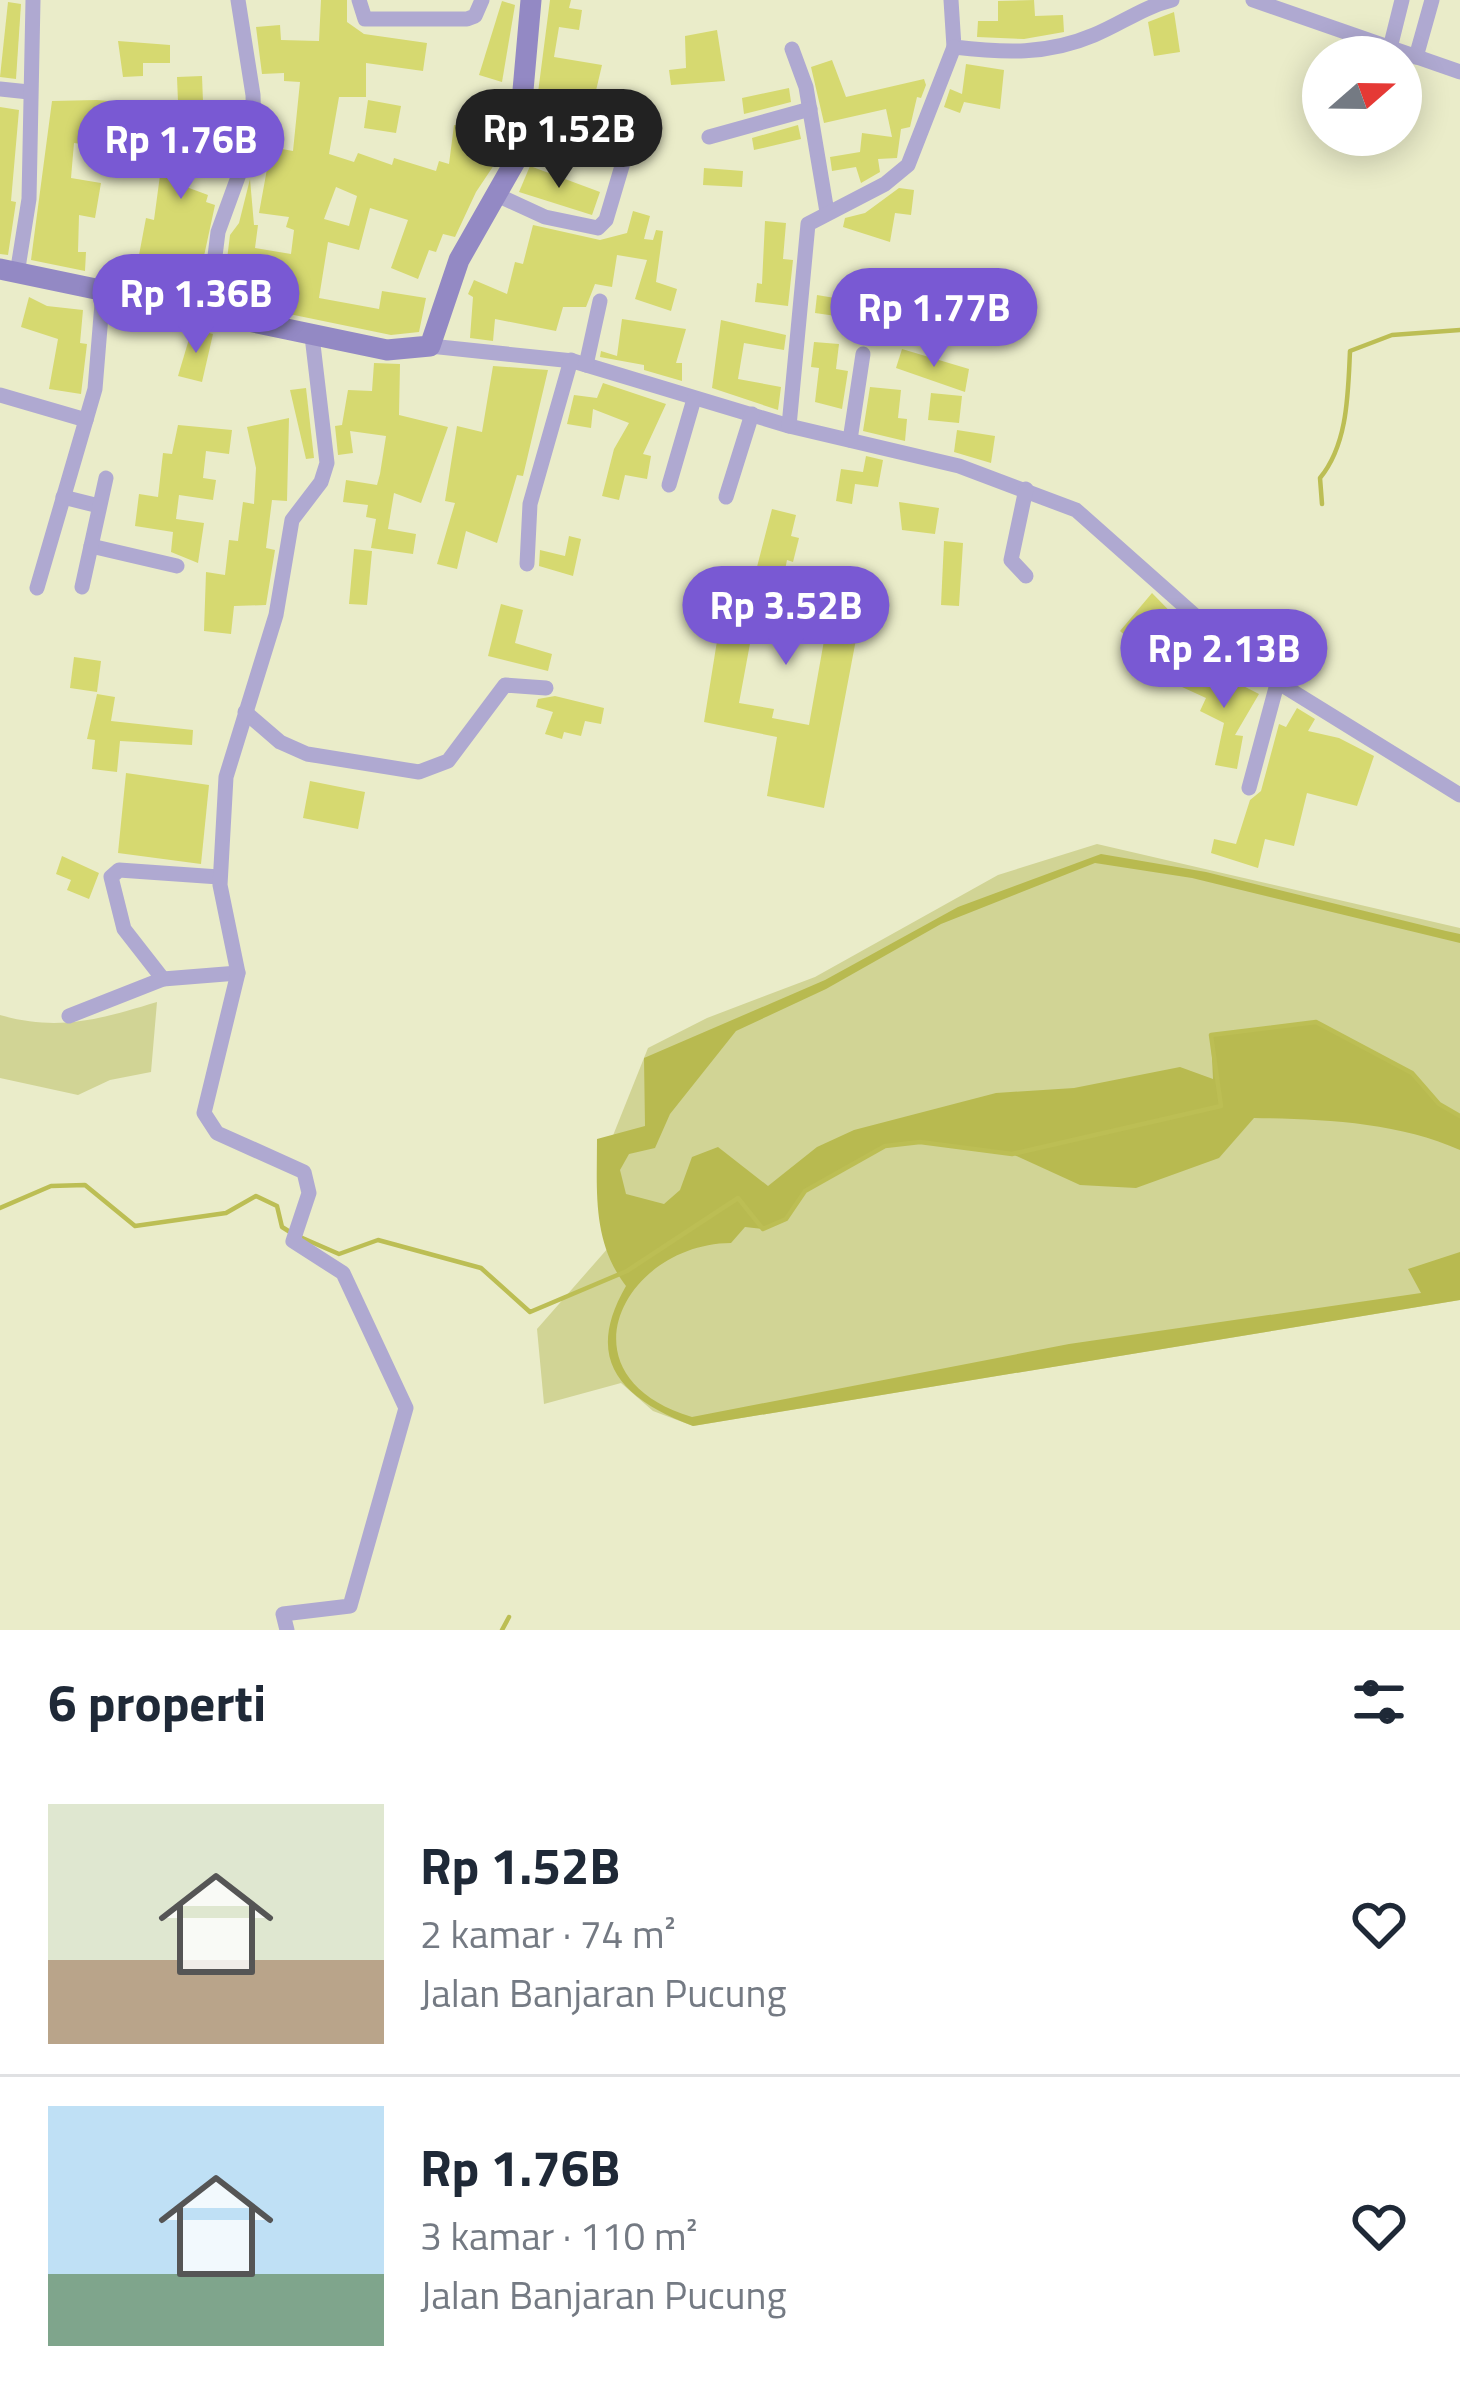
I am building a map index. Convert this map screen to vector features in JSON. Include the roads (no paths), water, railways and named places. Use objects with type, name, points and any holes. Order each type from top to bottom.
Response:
[{"type":"street","points":[[33,0],[28,199],[8,271],[387,350],[430,346],[578,362],[789,426],[1026,488],[1096,522],[1277,684],[1460,796]]},
{"type":"street","points":[[208,312],[218,232],[254,133],[254,94],[238,0]]},
{"type":"street","points":[[358,0],[364,19],[411,19],[473,17],[482,0]]},
{"type":"street","points":[[430,346],[459,260],[517,158],[531,0]]},
{"type":"street","points":[[789,426],[805,297],[808,224],[885,184],[908,165],[954,47],[951,0]]},
{"type":"street","points":[[954,47],[1042,52],[1095,35],[1131,8],[1172,0]]},
{"type":"street","points":[[1253,0],[1356,36]]},
{"type":"street","points":[[1393,36],[1402,0]]},
{"type":"street","points":[[1421,36],[1432,0]]},
{"type":"street","points":[[792,49],[810,109],[827,212]]},
{"type":"street","points":[[1422,59],[1460,72]]},
{"type":"street","points":[[0,89],[29,92]]},
{"type":"street","points":[[709,137],[810,109]]},
{"type":"street","points":[[499,196],[544,217],[598,228],[607,220],[630,139]]},
{"type":"street","points":[[37,588],[98,373],[103,291]]},
{"type":"street","points":[[527,564],[530,504],[600,301]]},
{"type":"street","points":[[285,1622],[350,1606],[406,1408],[344,1273],[293,1236],[309,1186],[302,1170],[218,1133],[206,1122],[204,1105],[238,973],[219,877],[226,777],[276,615],[292,520],[321,482],[327,463],[312,337]]},
{"type":"street","points":[[850,440],[862,354]]},
{"type":"street","points":[[0,395],[86,420]]},
{"type":"street","points":[[669,485],[694,398]]},
{"type":"street","points":[[726,496],[752,414]]},
{"type":"street","points":[[82,586],[106,478]]},
{"type":"street","points":[[1026,488],[1011,560],[1026,576]]},
{"type":"street","points":[[63,497],[99,506]]},
{"type":"street","points":[[91,546],[177,566]]},
{"type":"street","points":[[245,712],[280,742],[307,754],[406,773],[448,761],[500,688],[516,682],[546,688]]},
{"type":"street","points":[[1249,788],[1277,684]]},
{"type":"street","points":[[163,979],[124,928],[111,878],[119,870],[219,877]]},
{"type":"street","points":[[69,1016],[163,979],[238,973]]},
{"type":"waterway","points":[[1322,504],[1320,478],[1336,450],[1345,418],[1350,351],[1392,335],[1460,330]]},
{"type":"waterway","points":[[300,1237],[339,1254],[378,1240],[481,1268],[530,1312],[627,1271],[738,1198],[763,1229],[786,1219],[805,1191],[885,1146],[920,1142],[1012,1154],[1221,1106],[1211,1035],[1316,1022],[1412,1073],[1439,1104],[1460,1116]]},
{"type":"waterway","points":[[0,1208],[51,1186],[85,1185],[135,1226],[226,1213],[256,1196],[277,1206],[282,1227],[290,1232]]},
{"type":"waterway","points":[[502,1630],[509,1617]]}]
